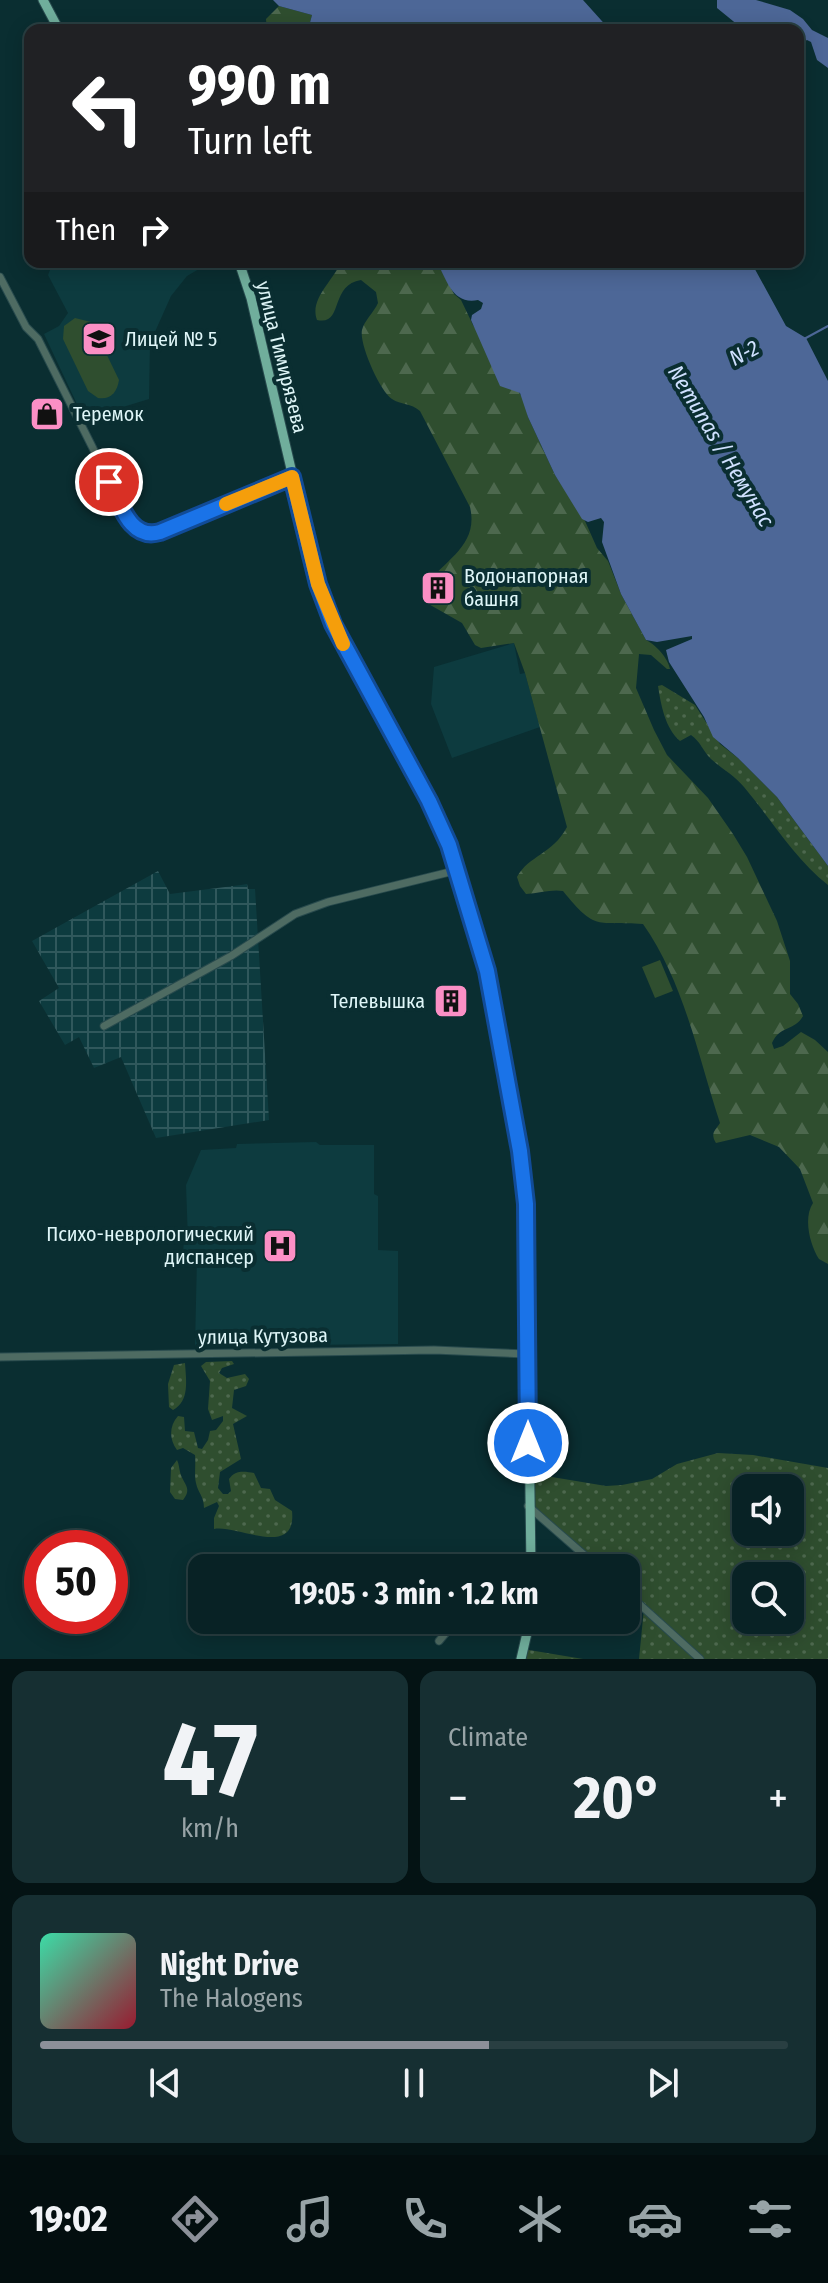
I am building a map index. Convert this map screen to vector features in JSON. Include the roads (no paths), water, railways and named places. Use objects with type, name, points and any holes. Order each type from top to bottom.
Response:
[{"type":"main road","points":[[43,0],[56,24]]},
{"type":"main road","name":"улица Тимирязева","points":[[241,268],[251,298],[318,584],[333,624],[429,801],[458,870],[487,971],[520,1151],[526,1204],[530,1554]]},
{"type":"main road","points":[[521,1659],[527,1634]]},
{"type":"street","points":[[0,277],[26,327],[38,339],[133,528],[154,534],[292,477]]},
{"type":"street","points":[[104,1026],[231,956],[295,914],[328,902],[458,870]]},
{"type":"street","name":"улица Кутузова","points":[[0,1357],[434,1350],[527,1354]]},
{"type":"street","points":[[528,1506],[583,1554]]},
{"type":"street","points":[[640,1605],[700,1659]]},
{"type":"street","points":[[439,1641],[445,1634]]},
{"type":"water","points":[[273,0],[583,0],[605,24],[310,24],[312,15],[279,6]]},
{"type":"water","points":[[717,0],[756,0],[790,10],[812,30],[828,38],[828,68],[817,60],[811,42],[804,42],[804,24],[737,24],[717,8]]},
{"type":"water","name":"Nemunas / Немунас","points":[[440,268],[754,268],[786,326],[806,338],[828,381],[828,866],[777,797],[713,737],[669,662],[666,650],[692,639],[692,636],[657,642],[646,640],[621,594],[602,542],[604,522],[601,518],[588,522],[582,519],[555,475],[520,393],[500,386],[471,320],[483,303],[462,299],[448,284]]},
{"type":"waterway","name":"N-2","points":[[804,339],[828,326]]},
{"type":"place","name":"Лицей № 5","points":[[99,339]]},
{"type":"place","name":"Теремок","points":[[47,414]]},
{"type":"place","name":"Водонапорная башня","points":[[438,588]]},
{"type":"place","name":"Телевышка","points":[[451,1001]]},
{"type":"place","name":"Психо-неврологический диспансер","points":[[280,1246]]}]
